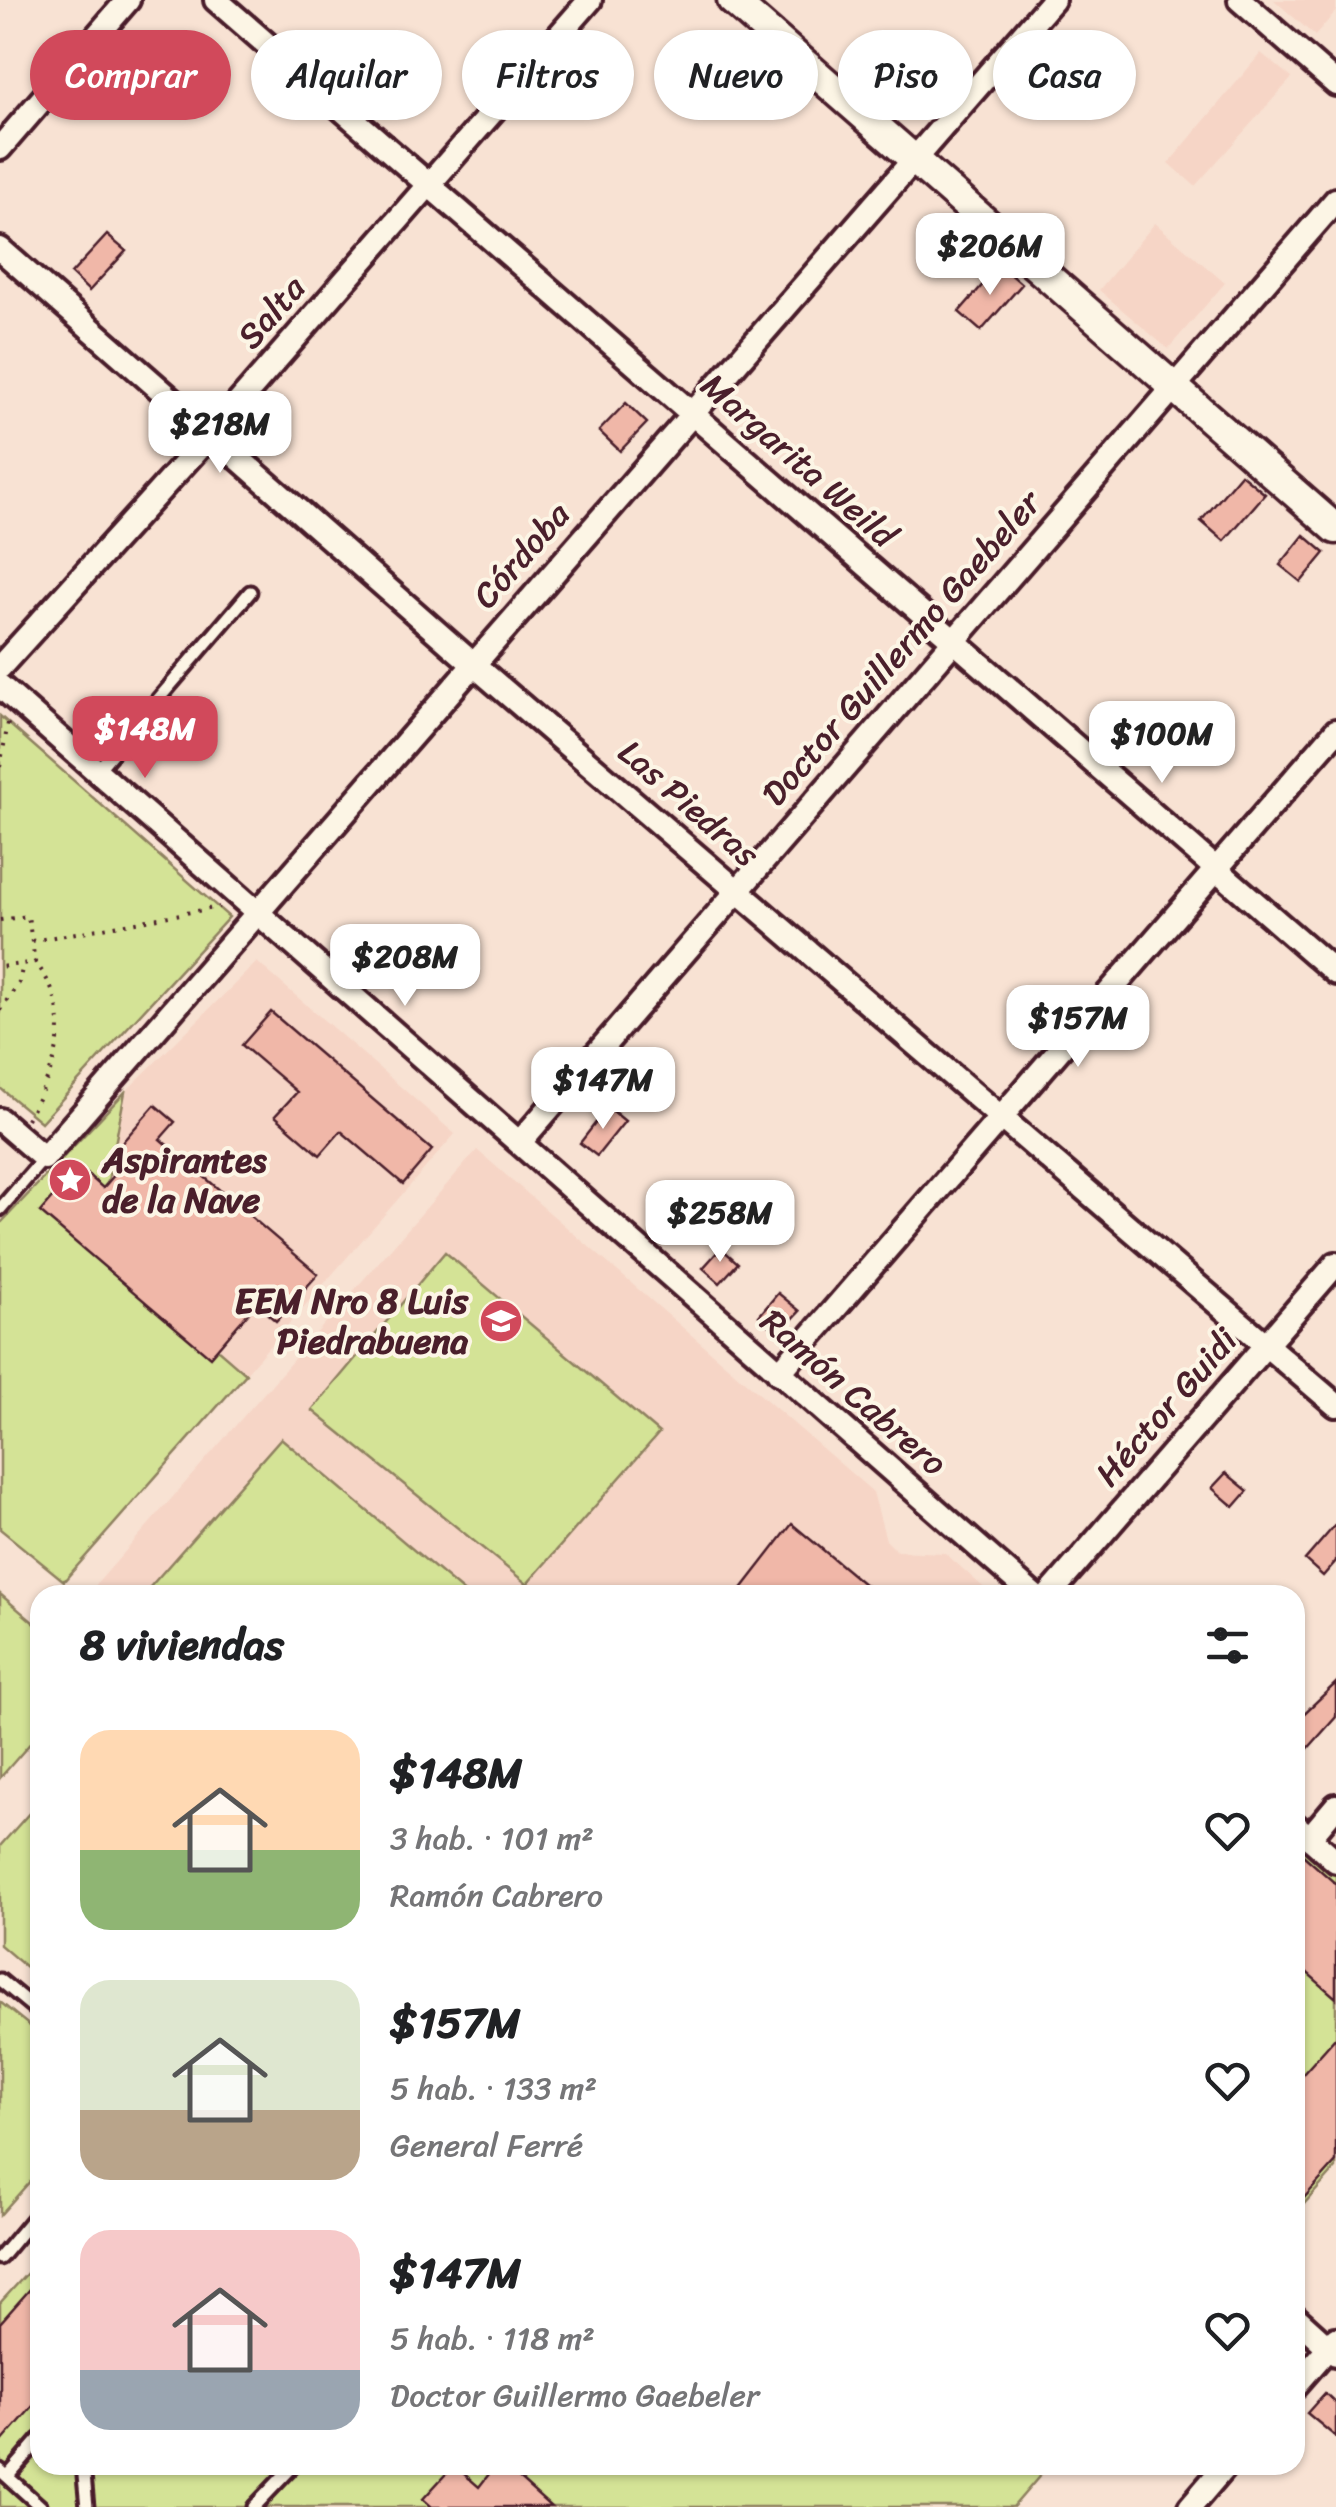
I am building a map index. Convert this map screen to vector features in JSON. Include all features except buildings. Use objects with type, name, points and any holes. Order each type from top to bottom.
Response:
[{"type":"street","points":[[0,148],[128,0]]},
{"type":"street","name":"Margarita Weild","points":[[216,0],[1336,973]]},
{"type":"street","name":"Salta","points":[[0,667],[212,433],[590,0]]},
{"type":"street","points":[[732,0],[1336,529]]},
{"type":"street","name":"Córdoba","points":[[44,1158],[249,909],[474,664],[1053,0]]},
{"type":"street","points":[[1240,0],[1336,84]]},
{"type":"street","name":"Doctor Guillermo Gaebeler","points":[[520,1142],[1336,200]]},
{"type":"street","name":"Las Piedras","points":[[0,249],[736,891],[1336,1405]]},
{"type":"street","name":"Ramón Cabrero","points":[[6,691],[249,909],[520,1142],[1022,1585]]},
{"type":"street","points":[[779,1373],[1336,731]]},
{"type":"street","points":[[9,1128],[44,1158]]},
{"type":"street","name":"Héctor Guidi","points":[[1058,1585],[1336,1264]]},
{"type":"street","points":[[1305,1830],[1336,1806]]},
{"type":"street","points":[[1305,1835],[1336,1861]]},
{"type":"street","points":[[1305,2325],[1334,2347],[1305,2376]]},
{"type":"street","points":[[1190,2507],[1217,2475]]},
{"type":"lane","points":[[96,772],[250,592]]},
{"type":"lane","points":[[0,1209],[44,1158]]},
{"type":"lane","points":[[0,1980],[30,2005]]},
{"type":"lane","points":[[0,2258],[30,2222]]},
{"type":"lane","points":[[30,2448],[4,2473],[41,2507]]},
{"type":"lane","points":[[85,2475],[87,2507]]},
{"type":"lane","points":[[254,2507],[284,2475]]},
{"type":"path","points":[[0,767],[6,691]]},
{"type":"path","points":[[32,941],[249,909]]},
{"type":"path","points":[[0,920],[28,916],[35,962],[58,1005],[59,1046],[47,1084],[9,1128]]},
{"type":"path","points":[[0,967],[35,962]]},
{"type":"path","points":[[0,1010],[19,983],[24,964]]},
{"type":"shaded area","points":[[1274,0],[1336,0],[1336,11],[1315,36]]},
{"type":"shaded area","points":[[1261,53],[1292,78],[1195,186],[1169,163]]},
{"type":"shaded area","points":[[1155,223],[1225,283],[1168,349],[1099,290]]},
{"type":"shaded area","points":[[257,962],[455,1134],[64,1581],[0,1529],[96,1244],[125,1092]]},
{"type":"shaded area","name":"EEM Nro 8 Luis Piedrabuena","points":[[477,1150],[873,1492],[886,1540],[897,1551],[945,1553],[981,1585],[96,1585]]},
{"type":"green space","points":[[0,716],[229,917],[41,1122],[0,1088]]},
{"type":"green space","points":[[125,1092],[96,1244],[246,1374],[64,1581],[0,1529],[0,1224]]},
{"type":"green space","points":[[445,1252],[659,1433],[527,1584],[312,1410]]},
{"type":"green space","points":[[281,1438],[455,1585],[152,1585]]},
{"type":"green space","points":[[0,1594],[30,1620],[30,1744],[0,1778]]},
{"type":"green space","points":[[30,1812],[30,1970],[0,1945],[0,1846]]},
{"type":"green space","points":[[1305,1846],[1336,1872],[1336,2168],[1305,2203]]},
{"type":"green space","points":[[0,2002],[30,2026],[30,2181],[0,2215]]},
{"type":"green space","points":[[30,2270],[30,2475],[1040,2475],[1013,2507],[0,2507],[0,2303]]},
{"type":"place","name":"Aspirantes de la Nave","points":[[70,1180]]},
{"type":"place","name":"EEM Nro 8 Luis Piedrabuena","points":[[501,1321]]}]
